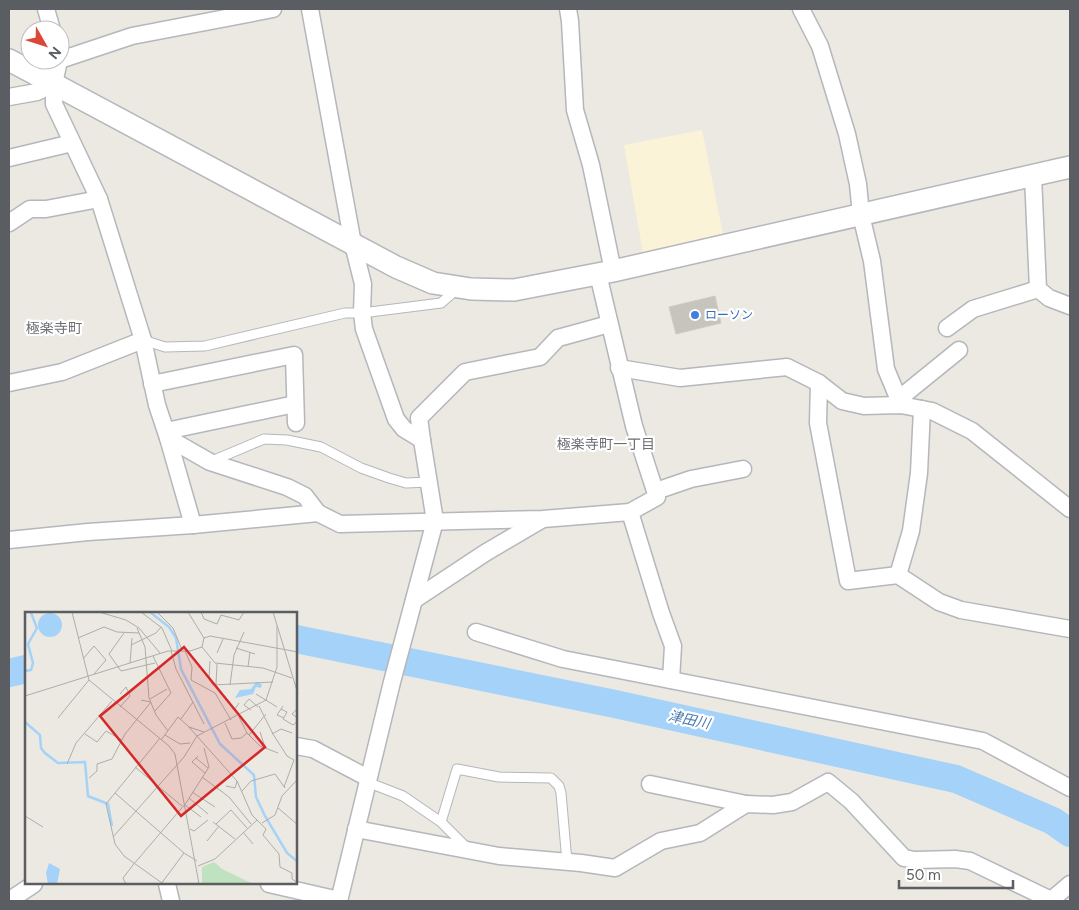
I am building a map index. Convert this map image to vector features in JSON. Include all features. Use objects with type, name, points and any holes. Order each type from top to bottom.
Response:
[{"type":"street","points":[[70,56],[132,36],[273,9]]},
{"type":"street","points":[[310,9],[353,244],[363,284],[362,313],[364,329],[396,419],[404,429],[422,440]]},
{"type":"street","points":[[167,435],[210,462],[287,487],[305,496],[318,513],[340,524],[543,519],[630,512],[657,497],[634,426],[609,324],[605,273],[591,165],[575,110],[568,9]]},
{"type":"street","points":[[804,10],[820,46],[847,134],[858,184],[861,215],[872,261],[886,369],[901,405]]},
{"type":"street","points":[[9,60],[396,266],[433,283],[459,287],[514,290],[605,273],[1070,167]]},
{"type":"street","points":[[57,70],[54,84],[54,104],[98,199],[142,340],[157,405],[193,525]]},
{"type":"street","points":[[9,97],[37,92],[54,84]]},
{"type":"street","points":[[9,158],[72,143]]},
{"type":"street","points":[[1033,176],[1038,289],[1049,298],[1070,306]]},
{"type":"street","points":[[9,223],[30,209],[46,209],[98,199]]},
{"type":"street","points":[[947,328],[971,305],[1038,289]]},
{"type":"street","points":[[273,885],[339,901],[367,780],[435,521],[419,418],[465,372],[540,357],[558,338],[609,324]]},
{"type":"street","points":[[9,383],[62,372],[142,340]]},
{"type":"street","points":[[901,405],[906,393],[959,350]]},
{"type":"street","points":[[152,384],[294,355],[296,423]]},
{"type":"street","points":[[619,368],[680,378],[787,367],[819,383],[842,401],[864,406],[901,405],[932,411],[972,431],[1070,509]]},
{"type":"street","points":[[819,383],[818,424],[848,581],[898,575],[939,602],[961,610],[1070,628]]},
{"type":"street","points":[[167,435],[296,404]]},
{"type":"street","points":[[898,575],[911,531],[919,473],[922,409]]},
{"type":"street","points":[[656,491],[691,479],[743,469]]},
{"type":"street","points":[[630,512],[673,646],[672,680]]},
{"type":"street","points":[[9,540],[318,513]]},
{"type":"street","points":[[414,600],[485,553],[543,519]]},
{"type":"street","points":[[476,632],[563,659],[983,741],[1070,788]]},
{"type":"street","points":[[298,746],[313,749],[367,780]]},
{"type":"street","points":[[650,784],[746,804],[773,805],[792,802],[828,782],[851,801],[904,858],[970,861],[1050,901],[1070,884]]},
{"type":"street","points":[[356,829],[499,856],[615,868],[661,841],[700,833],[746,804]]},
{"type":"street","points":[[12,901],[33,885]]},
{"type":"street","points":[[167,885],[171,901]]},
{"type":"lane","points":[[142,340],[165,347],[205,346],[345,313],[362,313],[441,303],[459,287]]},
{"type":"lane","points":[[210,462],[264,439],[287,440],[321,447],[362,468],[389,478],[406,483],[429,482]]},
{"type":"lane","points":[[440,822],[457,770],[499,777],[551,778],[559,786],[561,793],[567,862]]},
{"type":"lane","points":[[367,780],[396,792],[440,822],[469,850]]},
{"type":"shaded area","points":[[702,130],[723,234],[643,253],[624,145]]},
{"type":"building","name":"ローソン","points":[[715,296],[721,323],[676,334],[669,307]]},
{"type":"waterway","name":"津田川","points":[[298,639],[615,704],[956,779],[1053,821],[1070,833]]},
{"type":"waterway","name":"津田川","points":[[9,673],[25,669]]},
{"type":"place","name":"ローソン","points":[[695,315]]},
{"type":"district","name":"極楽寺町","points":[[54,328]]},
{"type":"district","name":"極楽寺町一丁目","points":[[606,444]]}]
